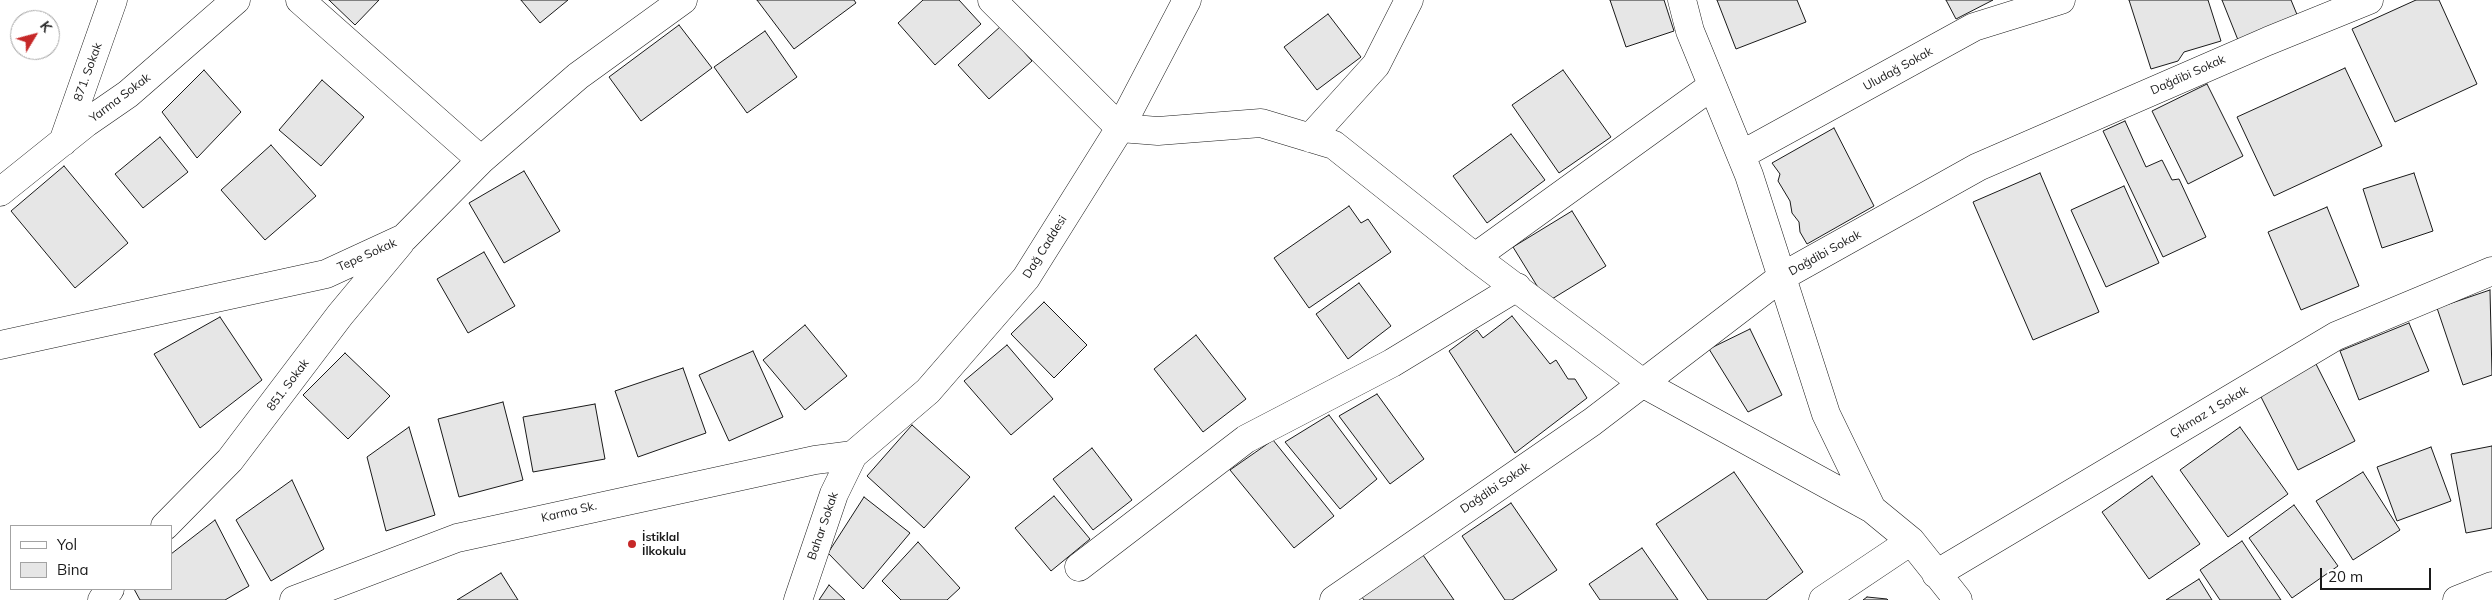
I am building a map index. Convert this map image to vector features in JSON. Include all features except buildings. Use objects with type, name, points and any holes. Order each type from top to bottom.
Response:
[{"type":"street","name":"871. Sokak","points":[[62,143],[113,0]]},
{"type":"street","name":"Yarma Sokak","points":[[0,192],[128,94],[236,0]]},
{"type":"street","points":[[300,0],[481,160]]},
{"type":"street","name":"Tepe Sokak","points":[[0,345],[326,274],[404,238],[481,160],[578,76],[683,0]]},
{"type":"street","points":[[992,0],[1120,128],[1158,131],[1261,123],[1334,145],[1474,257],[1517,287],[1644,384],[1872,509],[1911,541],[1958,600]]},
{"type":"street","name":"Dağ Caddesi","points":[[853,454],[928,391],[1026,278],[1120,128],[1187,0]]},
{"type":"street","points":[[1310,138],[1376,65],[1409,0]]},
{"type":"street","points":[[1682,0],[1690,31],[1741,155],[1783,276],[1826,414],[1872,509]]},
{"type":"street","name":"Uludağ Sokak","points":[[1741,155],[1974,27],[2061,0]]},
{"type":"street","name":"Dağdibi Sokak","points":[[1334,600],[1644,384],[1705,334],[1783,276],[1978,167],[2268,41],[2369,0]]},
{"type":"street","points":[[1474,257],[1712,86]]},
{"type":"street","name":"851. Sokak","points":[[166,525],[230,460],[340,315],[404,238]]},
{"type":"street","name":"Çıkmaz 1 Sokak","points":[[1936,574],[2336,336],[2492,271]]},
{"type":"street","points":[[1079,567],[1246,439],[1392,363],[1517,287]]},
{"type":"street","name":"Karma Sk.","points":[[294,600],[456,538],[805,462],[853,454]]},
{"type":"street","name":"Bahar Sokak","points":[[798,600],[834,494],[853,454]]},
{"type":"street","points":[[1822,600],[1911,541]]},
{"type":"street","points":[[2457,600],[2492,586]]},
{"type":"place","name":"İstiklal İlkokulu","points":[[632,544]]}]
